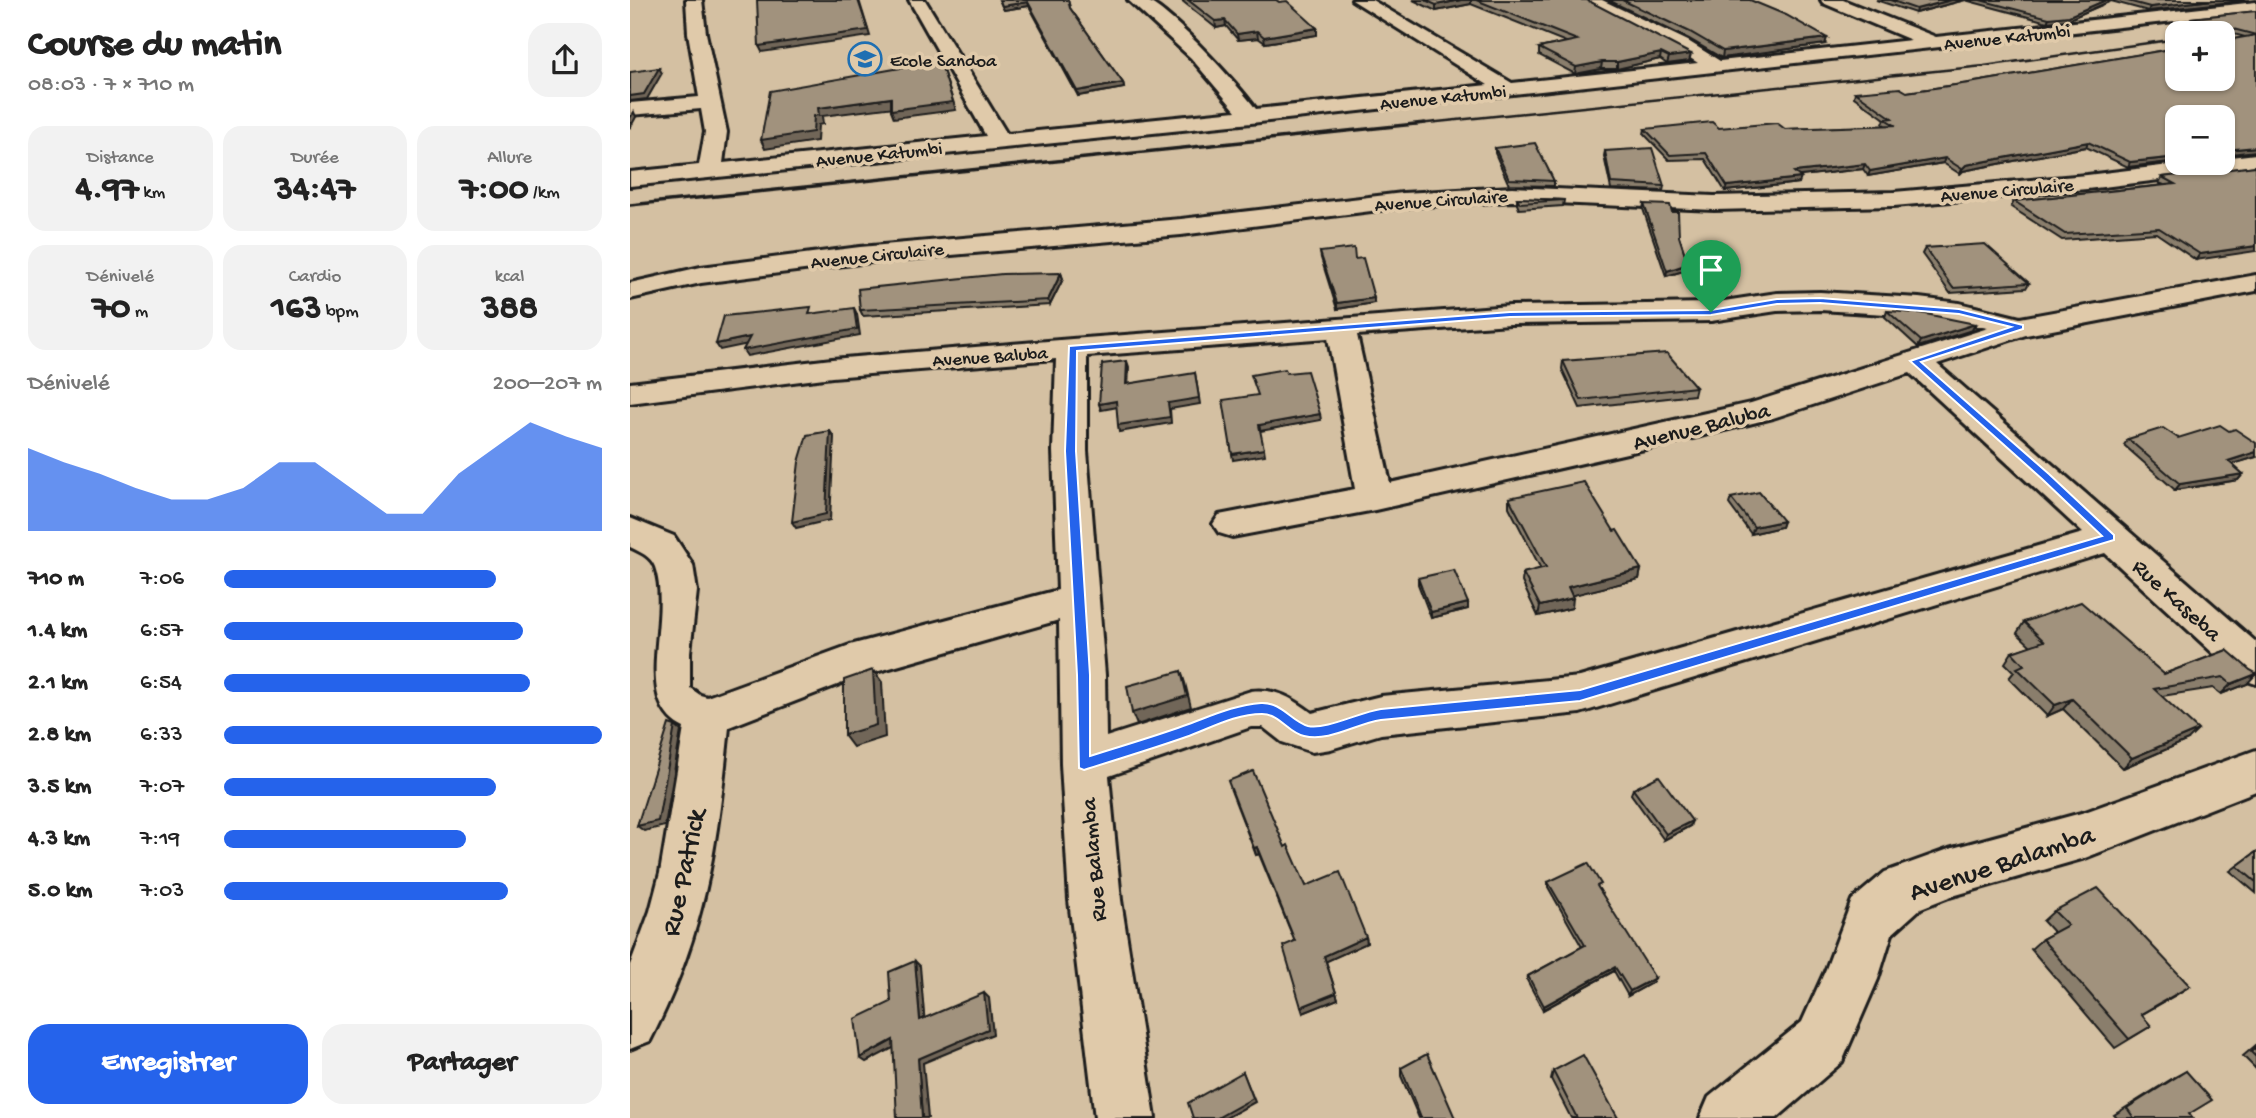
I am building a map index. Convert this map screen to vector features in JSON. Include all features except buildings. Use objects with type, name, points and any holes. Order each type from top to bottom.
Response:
[{"type":"street","points":[[694,0],[696,33],[716,132],[710,170]]},
{"type":"street","points":[[917,0],[1000,141]]},
{"type":"street","points":[[1136,0],[1210,65],[1236,94],[1251,117]]},
{"type":"street","points":[[1360,0],[1508,89]]},
{"type":"street","points":[[1589,0],[1682,45],[1716,67]]},
{"type":"street","points":[[1829,0],[1935,43]]},
{"type":"street","points":[[2087,7],[2137,21]]},
{"type":"street","name":"Avenue Katumbi","points":[[630,178],[1251,117],[2256,7]]},
{"type":"street","points":[[630,109],[711,102]]},
{"type":"street","name":"Avenue Circulaire","points":[[630,291],[701,275],[835,258],[1181,227],[1403,200],[1512,194],[1742,204],[1894,199],[2249,166]]},
{"type":"street","name":"Avenue Baluba","points":[[1232,524],[1375,498],[1760,411],[2020,327],[2256,283]]},
{"type":"street","name":"Avenue Baluba","points":[[630,393],[832,368],[1072,348],[1555,313],[1711,312],[1777,302],[1820,301],[1959,312],[2020,327]]},
{"type":"street","points":[[1341,328],[1375,498]]},
{"type":"street","name":"Rue Balamba","points":[[1072,348],[1070,451],[1083,675],[1084,764],[1095,900],[1125,1118]]},
{"type":"street","name":"Rue Kaseba","points":[[1915,361],[2256,667]]},
{"type":"street","points":[[630,531],[661,546],[674,565],[677,591],[669,652],[668,695],[687,711],[708,716],[850,662],[1078,600]]},
{"type":"street","points":[[1084,764],[1237,712],[1264,708],[1277,711],[1303,731],[1323,733],[1362,718],[1381,715],[1580,695],[2110,538]]},
{"type":"street","name":"Rue Patrick","points":[[630,1021],[651,986],[674,923],[690,860],[708,716]]},
{"type":"street","name":"Avenue Balamba","points":[[1730,1118],[1822,1042],[1850,979],[1871,918],[1903,890],[1949,873],[2085,835],[2256,770]]},
{"type":"railway","points":[[2235,30],[2256,27]]},
{"type":"railway","points":[[1408,125],[1984,66],[2165,41]]},
{"type":"railway","points":[[630,205],[1425,123]]},
{"type":"place","name":"Ecole Sandoa","points":[[865,59]]},
{"type":"route","points":[[1820,301],[1959,312],[2020,327],[1915,361],[2046,476],[2110,538],[1580,695],[1381,715],[1362,718],[1323,733],[1303,731],[1277,711],[1264,708],[1237,712],[1084,764],[1083,675],[1070,451],[1072,348],[1510,315],[1711,312],[1777,302],[1820,301]]}]
